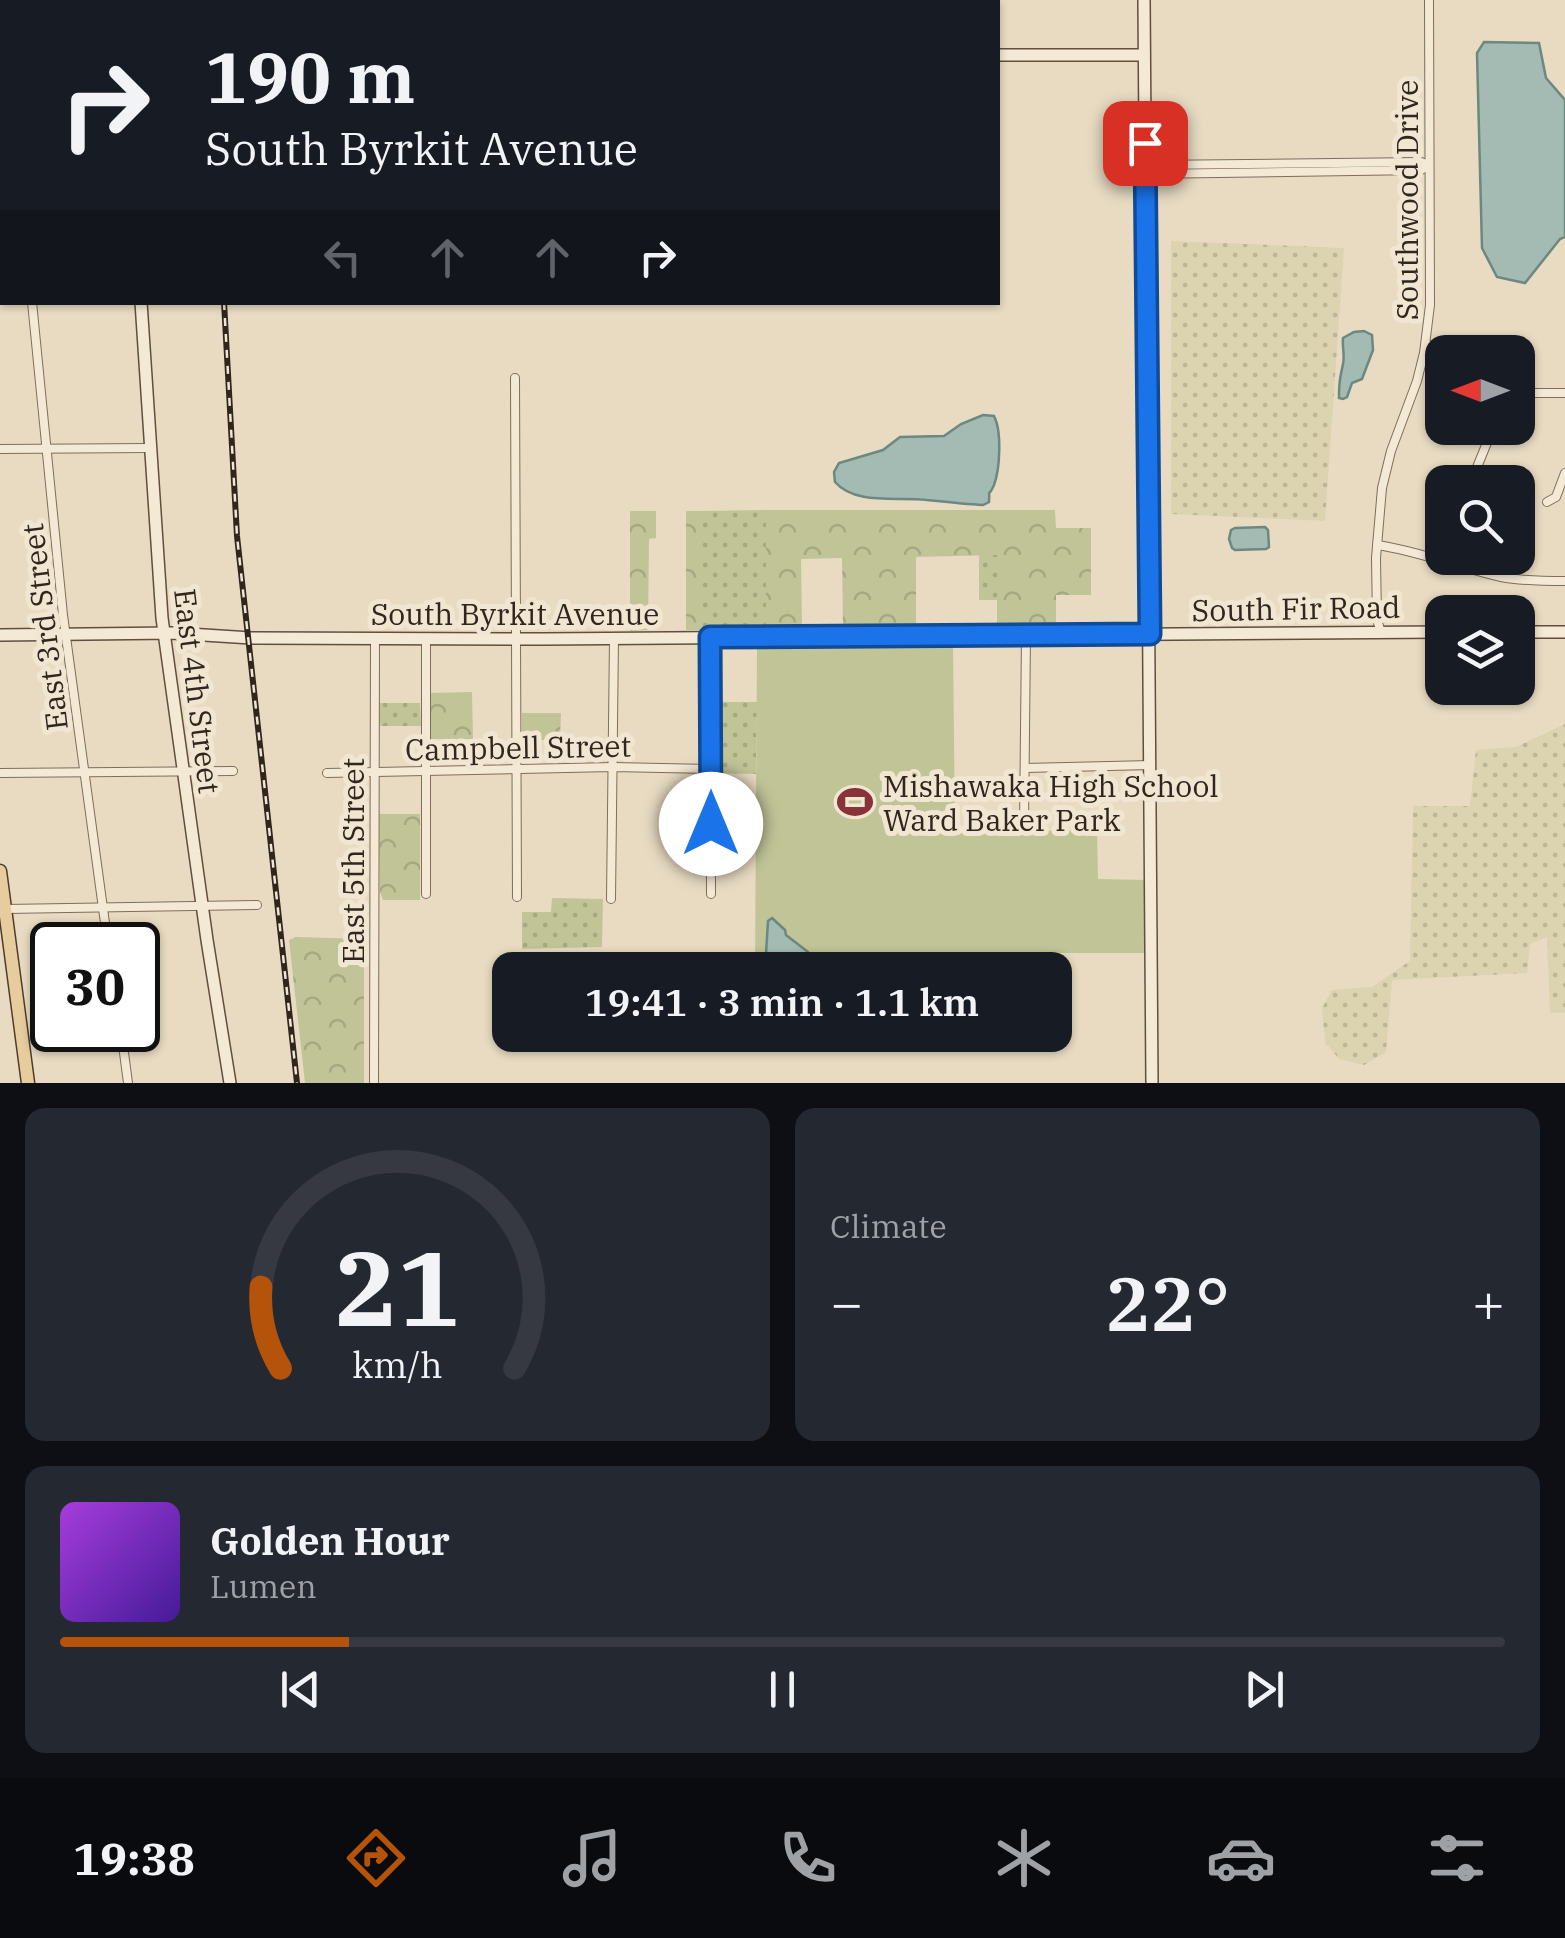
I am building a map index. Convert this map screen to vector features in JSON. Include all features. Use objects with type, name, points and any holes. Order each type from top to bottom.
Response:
[{"type":"main road","points":[[0,870],[28,1083]]},
{"type":"street","points":[[1144,0],[1152,1083]]},
{"type":"street","name":"Southwood Drive","points":[[1427,335],[1429,0]]},
{"type":"street","points":[[1000,56],[1144,55]]},
{"type":"street","points":[[1146,170],[1420,170],[1428,166]]},
{"type":"street","name":"East 3rd Street","points":[[32,305],[66,634],[105,922]]},
{"type":"street","name":"East 4th Street","points":[[141,305],[164,633],[230,1083]]},
{"type":"street","name":"Southwood Drive","points":[[1381,632],[1377,620],[1377,545],[1386,469],[1425,348]]},
{"type":"street","points":[[515,378],[517,897]]},
{"type":"street","points":[[1535,393],[1565,393]]},
{"type":"street","points":[[0,449],[150,448]]},
{"type":"street","points":[[1547,502],[1556,497],[1565,473]]},
{"type":"street","points":[[1377,545],[1425,554]]},
{"type":"street","points":[[1494,575],[1565,581]]},
{"type":"street","name":"South Fir Road","points":[[1150,634],[1425,632]]},
{"type":"street","points":[[1535,632],[1565,632]]},
{"type":"street","name":"South Byrkit Avenue","points":[[0,635],[614,638],[1150,634]]},
{"type":"street","points":[[1024,828],[1026,635]]},
{"type":"street","points":[[710,637],[711,894]]},
{"type":"street","name":"East 5th Street","points":[[374,638],[374,1083]]},
{"type":"street","points":[[426,638],[426,894]]},
{"type":"street","points":[[611,899],[614,638]]},
{"type":"street","points":[[1025,768],[1151,765]]},
{"type":"street","name":"Campbell Street","points":[[326,773],[613,767],[710,769]]},
{"type":"street","points":[[0,773],[233,771]]},
{"type":"street","points":[[5,909],[256,906]]},
{"type":"street","points":[[124,1052],[128,1083]]},
{"type":"shaded area","points":[[1171,241],[1344,248],[1325,521],[1171,514]]},
{"type":"shaded area","points":[[1565,724],[1565,1013],[1550,1013],[1547,937],[1530,944],[1527,973],[1392,980],[1386,1052],[1364,1065],[1339,1059],[1325,1042],[1322,1008],[1332,990],[1372,987],[1410,961],[1413,806],[1470,806],[1476,750],[1516,747]]},
{"type":"green space","points":[[766,510],[766,627],[700,630],[700,511]]},
{"type":"green space","points":[[766,510],[1055,510],[1056,528],[1091,528],[1091,595],[1056,595],[1056,626],[997,627],[997,555],[916,557],[916,625],[843,626],[842,558],[801,559],[802,626],[766,627]]},
{"type":"green space","points":[[630,511],[656,511],[656,538],[649,539],[648,630],[630,631]]},
{"type":"green space","points":[[686,511],[700,511],[700,630],[686,630]]},
{"type":"green space","points":[[979,555],[997,555],[997,600],[979,600]]},
{"type":"green space","name":"Mishawaka High School Ward Baker Park","points":[[953,646],[955,832],[1097,830],[1098,879],[1146,880],[1146,953],[755,952],[757,647]]},
{"type":"green space","points":[[472,692],[473,739],[429,739],[430,693]]},
{"type":"green space","points":[[715,702],[757,702],[756,774],[715,773]]},
{"type":"green space","points":[[379,703],[420,703],[421,726],[380,726]]},
{"type":"green space","points":[[522,713],[561,713],[560,740],[522,740]]},
{"type":"green space","points":[[379,814],[420,814],[420,900],[383,900]]},
{"type":"green space","points":[[552,898],[603,899],[602,947],[522,949],[522,912],[551,912]]},
{"type":"green space","points":[[364,939],[364,1083],[305,1083],[289,940]]},
{"type":"water","points":[[1484,42],[1539,43],[1546,78],[1565,100],[1565,237],[1525,283],[1497,277],[1482,248],[1477,53]]},
{"type":"water","points":[[1364,331],[1372,335],[1373,350],[1362,379],[1352,383],[1347,397],[1339,398],[1343,338]]},
{"type":"water","points":[[983,415],[994,416],[999,450],[994,485],[989,502],[983,505],[866,497],[844,490],[835,482],[834,472],[839,463],[883,450],[900,437],[944,436]]},
{"type":"water","points":[[1265,527],[1269,547],[1266,549],[1232,548],[1231,530]]},
{"type":"water","points":[[772,918],[808,952],[766,952],[768,921]]},
{"type":"railway","points":[[224,305],[237,536],[297,1083]]},
{"type":"place","name":"Mishawaka High School Ward Baker Park","points":[[855,802]]},
{"type":"route","points":[[711,824],[710,637],[1150,634],[1145,143]]}]
